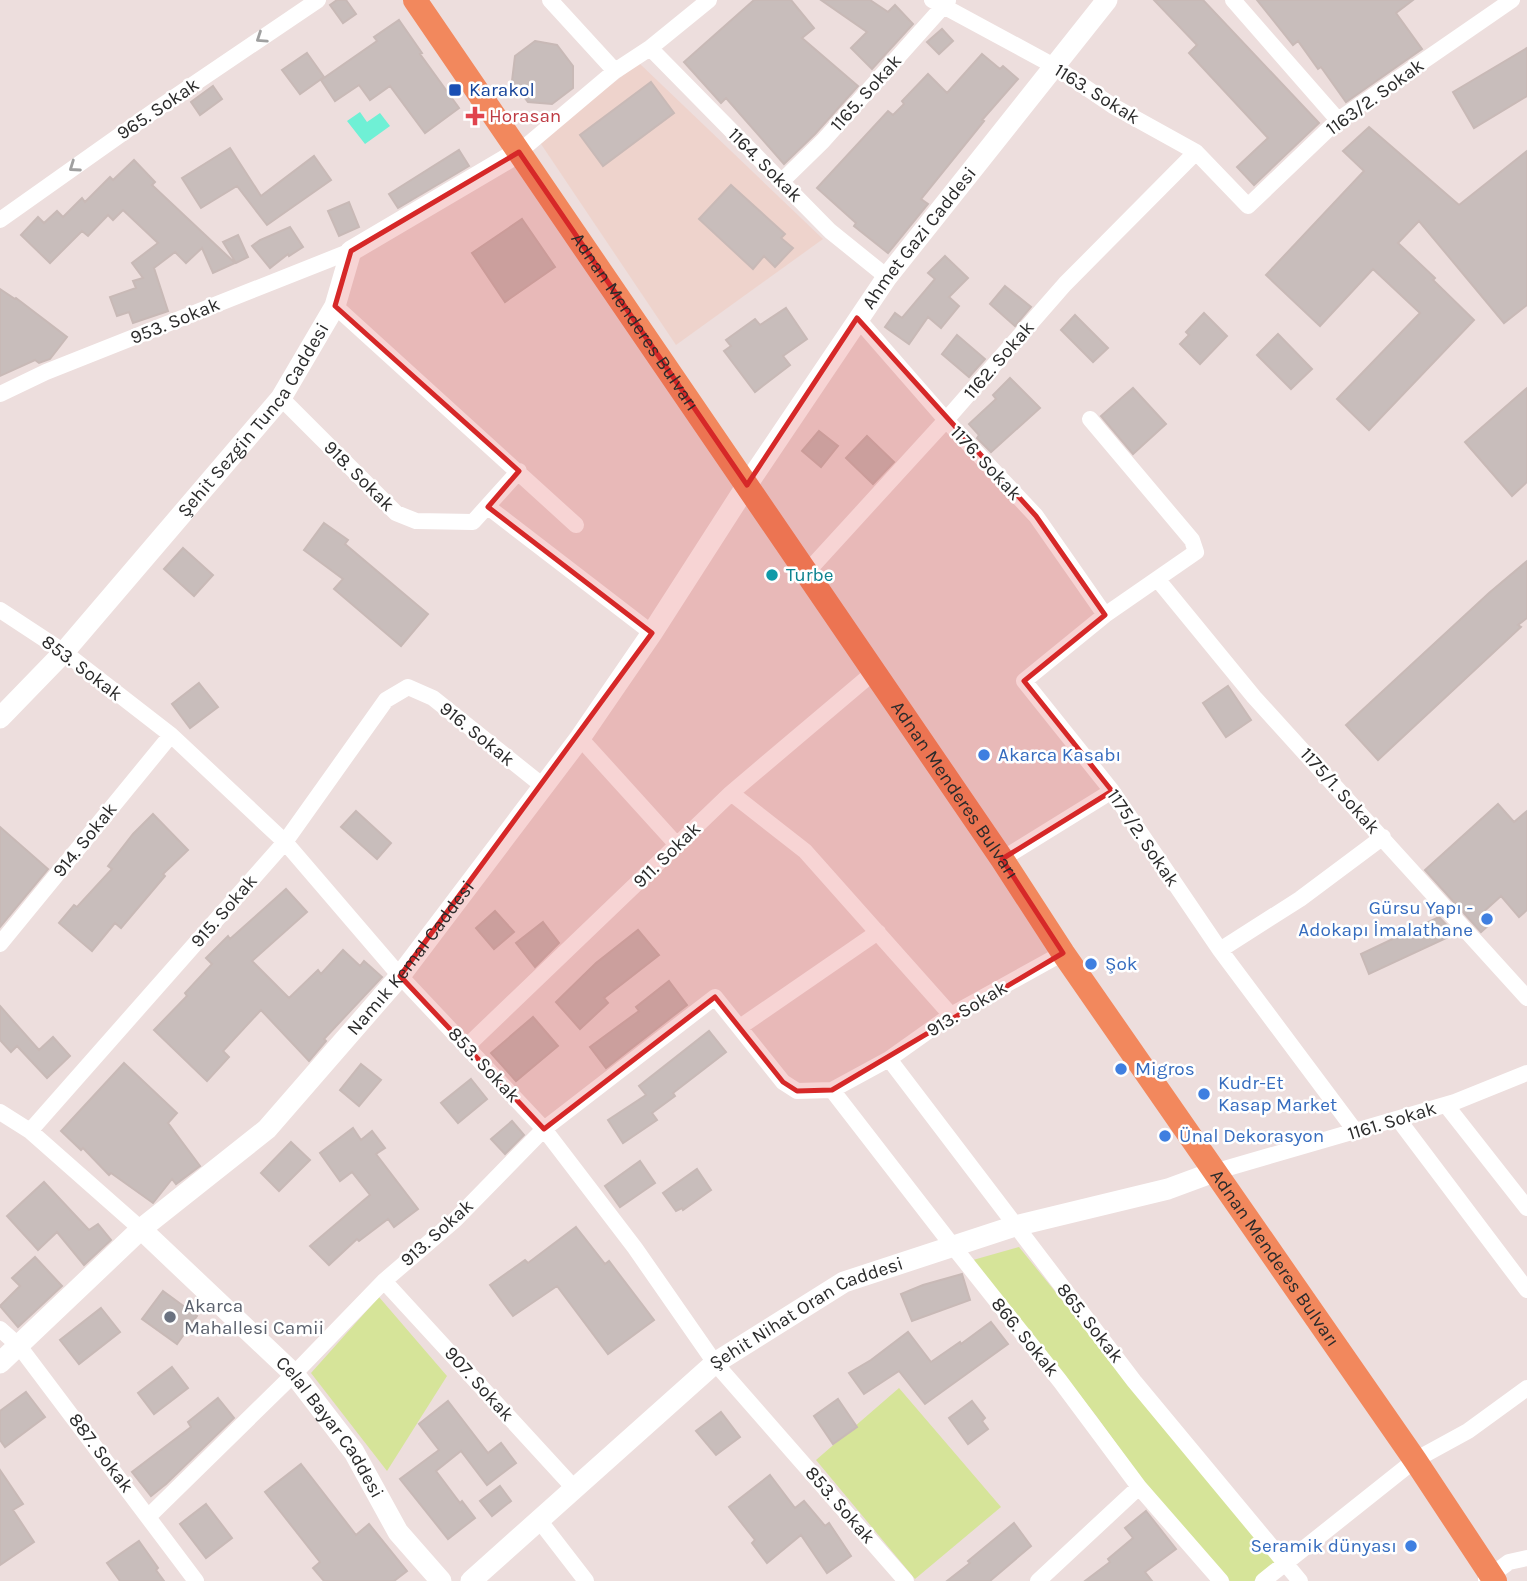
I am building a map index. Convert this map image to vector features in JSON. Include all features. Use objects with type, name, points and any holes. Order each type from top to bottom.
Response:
[{"type":"main road","name":"Adnan Menderes Bulvarı","points":[[415,0],[807,572],[1063,953],[1415,1460],[1490,1579]]},
{"type":"street","name":"965. Sokak","points":[[0,220],[318,0]]},
{"type":"street","points":[[550,0],[615,71]]},
{"type":"street","points":[[351,251],[519,152],[615,71],[650,48],[709,0]]},
{"type":"street","name":"Ahmet Gazi Caddesi","points":[[747,485],[887,276],[1107,0]]},
{"type":"street","points":[[1233,0],[1338,120]]},
{"type":"street","name":"1163/2. Sokak","points":[[1248,206],[1338,120],[1512,0]]},
{"type":"street","name":"1163. Sokak","points":[[941,2],[1054,66],[1113,106],[1196,152],[1248,206]]},
{"type":"street","name":"1165. Sokak","points":[[781,182],[823,141],[941,2]]},
{"type":"street","name":"1164. Sokak","points":[[650,48],[830,231],[887,276]]},
{"type":"street","name":"1162. Sokak","points":[[807,572],[946,420],[1065,284],[1196,152]]},
{"type":"street","name":"Şehit Sezgin Tunca Caddesi","points":[[0,718],[64,652],[281,398],[335,306],[351,251]]},
{"type":"street","name":"953. Sokak","points":[[0,394],[47,372],[351,251]]},
{"type":"street","points":[[335,306],[576,525]]},
{"type":"street","name":"1176. Sokak","points":[[857,318],[946,420],[1036,516],[1105,615]]},
{"type":"street","name":"918. Sokak","points":[[281,398],[396,513],[416,521],[473,522],[519,471]]},
{"type":"street","name":"1175/2. Sokak","points":[[1090,419],[1192,540],[1196,552],[1105,615],[1024,681],[1112,791],[1220,950],[1356,1132]]},
{"type":"street","name":"Namık Kemal Caddesi","points":[[0,1363],[141,1229],[267,1129],[400,976],[580,738],[652,634],[747,485]]},
{"type":"street","points":[[488,507],[652,634]]},
{"type":"street","name":"1175/1. Sokak","points":[[1158,580],[1254,697],[1527,998]]},
{"type":"street","name":"853. Sokak","points":[[0,610],[64,652],[171,736],[285,842],[400,976],[544,1129],[635,1248],[715,1363],[896,1578]]},
{"type":"street","name":"911. Sokak","points":[[467,1047],[731,793],[874,672]]},
{"type":"street","name":"916. Sokak","points":[[408,687],[433,698],[543,786]]},
{"type":"street","name":"915. Sokak","points":[[30,1131],[285,842],[386,700],[408,687]]},
{"type":"street","name":"914. Sokak","points":[[0,944],[171,736]]},
{"type":"street","points":[[580,738],[677,845]]},
{"type":"street","points":[[1002,859],[1112,791]]},
{"type":"street","points":[[731,793],[805,851],[951,1016]]},
{"type":"street","points":[[1220,950],[1300,899],[1383,837]]},
{"type":"street","points":[[740,1027],[878,932]]},
{"type":"street","name":"913. Sokak","points":[[149,1516],[294,1374],[384,1280],[455,1220],[544,1129],[715,997],[783,1082],[797,1091],[832,1090],[889,1059],[951,1016],[1063,953]]},
{"type":"street","name":"865. Sokak","points":[[889,1059],[1134,1381],[1300,1581]]},
{"type":"street","name":"1161. Sokak","points":[[1214,1172],[1446,1105],[1527,1073]]},
{"type":"street","name":"866. Sokak","points":[[832,1090],[1060,1381],[1139,1487],[1221,1581]]},
{"type":"street","points":[[1446,1105],[1527,1208]]},
{"type":"street","points":[[0,1112],[30,1131],[141,1229]]},
{"type":"street","points":[[1398,1119],[1527,1290]]},
{"type":"street","name":"Şehit Nihat Oran Caddesi","points":[[471,1581],[715,1363],[844,1282],[1015,1226],[1168,1189],[1214,1172]]},
{"type":"street","name":"Celal Bayar Caddesi","points":[[141,1229],[294,1374],[354,1452],[398,1532],[440,1581]]},
{"type":"street","name":"907. Sokak","points":[[384,1280],[574,1488]]},
{"type":"street","name":"887. Sokak","points":[[0,1329],[19,1346],[196,1581]]},
{"type":"street","points":[[1263,1581],[1415,1460],[1468,1431],[1527,1388]]},
{"type":"street","points":[[1038,1581],[1139,1487]]},
{"type":"street","points":[[538,1520],[586,1581]]},
{"type":"street","points":[[1490,1579],[1509,1562],[1527,1558]]},
{"type":"highlighted area","points":[[519,152],[747,485],[857,318],[1036,516],[1105,615],[1024,681],[1112,791],[1002,859],[1063,953],[832,1090],[797,1091],[783,1082],[715,997],[544,1129],[400,976],[652,633],[488,507],[519,471],[335,306],[351,251]]},
{"type":"shaded area","points":[[639,63],[823,239],[676,345],[539,141]]},
{"type":"shaded area","points":[[360,112],[367,122],[380,113],[390,126],[365,144],[347,121]]},
{"type":"shaded area","points":[[1019,1247],[1177,1442],[1278,1559],[1254,1581],[1230,1581],[1141,1478],[1097,1417],[973,1260]]},
{"type":"shaded area","points":[[379,1297],[447,1376],[387,1471],[311,1373]]},
{"type":"shaded area","points":[[899,1388],[1001,1507],[915,1579],[816,1460]]},
{"type":"building","points":[[337,0],[346,0],[356,14],[343,23],[330,5]]},
{"type":"building","points":[[754,0],[791,0],[814,28],[802,38],[858,86],[784,164],[726,98],[721,103],[684,62]]},
{"type":"building","points":[[821,0],[870,0],[888,12],[895,5],[913,24],[872,69],[851,48],[867,32]]},
{"type":"building","points":[[1154,0],[1203,0],[1319,123],[1254,185],[1237,167],[1268,138],[1189,53],[1197,45]]},
{"type":"building","points":[[1257,0],[1413,0],[1396,13],[1422,49],[1346,102],[1321,67],[1318,69],[1298,41],[1293,45]]},
{"type":"building","points":[[399,20],[459,108],[425,133],[390,86],[370,100],[359,85],[335,101],[321,80],[377,41],[374,37]]},
{"type":"building","points":[[942,29],[953,41],[939,54],[927,42]]},
{"type":"building","points":[[535,41],[557,45],[573,66],[573,88],[552,104],[528,102],[512,81],[515,56]]},
{"type":"building","points":[[1527,48],[1527,96],[1474,128],[1453,92]]},
{"type":"building","points":[[307,53],[324,77],[300,94],[282,70]]},
{"type":"building","points":[[982,54],[1000,69],[1003,66],[1018,79],[982,120],[984,121],[921,199],[928,204],[888,253],[854,226],[856,223],[817,188],[888,111],[893,115],[904,104],[902,101],[928,74],[947,93]]},
{"type":"building","points":[[651,82],[674,113],[603,166],[580,135]]},
{"type":"building","points":[[213,86],[222,99],[200,115],[191,102]]},
{"type":"building","points":[[1369,127],[1459,205],[1527,151],[1527,305],[1504,323],[1419,221],[1398,243],[1474,320],[1369,430],[1337,399],[1420,313],[1373,269],[1320,326],[1266,275],[1364,171],[1343,151]]},
{"type":"building","points":[[230,148],[261,196],[314,156],[331,180],[267,225],[237,186],[201,208],[182,178]]},
{"type":"building","points":[[459,150],[469,166],[398,208],[389,194]]},
{"type":"building","points":[[134,160],[155,182],[152,185],[235,263],[213,273],[202,248],[186,263],[175,252],[154,268],[168,311],[133,323],[129,312],[117,316],[110,297],[136,288],[133,281],[143,278],[132,263],[158,243],[123,210],[113,220],[108,215],[88,236],[82,231],[50,263],[21,235],[38,217],[44,223],[57,211],[63,217],[82,198],[85,202],[110,177],[113,180]]},
{"type":"building","points":[[731,185],[785,234],[781,238],[793,248],[775,267],[764,256],[753,269],[699,219]]},
{"type":"building","points":[[349,202],[359,227],[339,236],[328,211]]},
{"type":"building","points":[[522,219],[555,267],[505,302],[472,253]]},
{"type":"building","points":[[290,227],[303,247],[289,256],[288,254],[270,268],[252,246]]},
{"type":"building","points":[[238,235],[248,257],[236,263],[223,242]]},
{"type":"building","points":[[945,256],[968,278],[949,297],[959,306],[941,328],[928,317],[909,344],[885,327],[895,313],[902,318],[935,279],[928,273]]},
{"type":"building","points":[[1005,286],[1031,307],[1015,326],[990,304]]},
{"type":"building","points":[[0,289],[67,337],[50,359],[39,363],[35,360],[0,376]]},
{"type":"building","points":[[786,308],[807,339],[783,356],[790,365],[755,392],[724,351],[731,346],[726,340],[755,319],[760,325]]},
{"type":"building","points":[[1204,313],[1227,336],[1200,364],[1180,344],[1189,335],[1186,332]]},
{"type":"building","points":[[1075,315],[1108,348],[1093,362],[1061,330]]},
{"type":"building","points":[[1278,334],[1312,369],[1291,389],[1257,355]]},
{"type":"building","points":[[957,335],[985,359],[969,377],[942,354]]},
{"type":"building","points":[[1010,378],[1040,408],[991,452],[977,438],[979,435],[969,424],[996,399],[993,395]]},
{"type":"building","points":[[1133,388],[1166,424],[1133,454],[1101,416]]},
{"type":"building","points":[[1527,388],[1527,482],[1512,496],[1465,442]]},
{"type":"building","points":[[819,431],[838,446],[821,467],[802,451]]},
{"type":"building","points":[[867,436],[894,462],[873,484],[846,458]]},
{"type":"building","points":[[324,523],[348,540],[345,544],[428,614],[401,646],[334,589],[343,579],[304,550]]},
{"type":"building","points":[[183,548],[213,575],[194,596],[164,569]]},
{"type":"building","points":[[1527,561],[1527,618],[1518,625],[1521,627],[1378,760],[1346,725]]},
{"type":"building","points":[[199,683],[218,707],[190,728],[172,704]]},
{"type":"building","points":[[1228,686],[1251,720],[1226,737],[1203,703]]},
{"type":"building","points":[[1498,804],[1514,822],[1527,811],[1527,910],[1519,917],[1501,896],[1480,915],[1489,925],[1481,932],[1425,870]]},
{"type":"building","points":[[356,811],[391,843],[377,859],[341,827]]},
{"type":"building","points":[[153,814],[188,850],[163,874],[165,876],[121,928],[115,923],[92,951],[59,923],[112,869],[108,866]]},
{"type":"building","points":[[0,827],[48,869],[0,927]]},
{"type":"building","points":[[286,889],[307,912],[252,961],[289,998],[318,970],[321,974],[343,950],[360,966],[364,961],[382,977],[324,1039],[326,1041],[309,1061],[261,1010],[223,1051],[229,1057],[207,1081],[154,1030],[187,996],[185,993],[212,964],[206,958],[228,936],[230,939]]},
{"type":"building","points":[[495,911],[514,932],[494,949],[476,928]]},
{"type":"building","points":[[1439,917],[1455,934],[1369,974],[1361,954]]},
{"type":"building","points":[[543,922],[559,943],[535,967],[516,943]]},
{"type":"building","points":[[638,930],[659,955],[604,998],[608,1003],[580,1029],[556,1002],[596,963]]},
{"type":"building","points":[[669,981],[687,1005],[606,1068],[590,1047],[639,1011],[636,1007]]},
{"type":"building","points":[[0,1006],[39,1050],[53,1037],[70,1056],[47,1078],[17,1046],[11,1052],[0,1040]]},
{"type":"building","points":[[533,1017],[558,1046],[516,1081],[491,1053]]},
{"type":"building","points":[[709,1031],[726,1052],[652,1113],[657,1120],[623,1143],[608,1120],[646,1095],[639,1086]]},
{"type":"building","points":[[124,1063],[177,1113],[168,1123],[200,1166],[176,1184],[172,1179],[153,1203],[111,1173],[109,1175],[83,1148],[81,1150],[61,1131]]},
{"type":"building","points":[[361,1064],[381,1080],[359,1106],[340,1090]]},
{"type":"building","points":[[471,1079],[487,1099],[458,1123],[441,1103]]},
{"type":"building","points":[[512,1121],[524,1135],[505,1154],[491,1139]]},
{"type":"building","points":[[353,1128],[361,1140],[372,1131],[385,1148],[376,1154],[418,1209],[394,1227],[388,1219],[359,1241],[357,1239],[329,1265],[310,1246],[370,1195],[352,1172],[340,1181],[320,1153]]},
{"type":"building","points":[[291,1142],[310,1160],[279,1191],[261,1173]]},
{"type":"building","points":[[640,1161],[655,1183],[620,1207],[605,1186]]},
{"type":"building","points":[[697,1169],[711,1190],[683,1210],[682,1208],[676,1211],[663,1193]]},
{"type":"building","points":[[44,1182],[89,1230],[98,1224],[111,1240],[84,1265],[57,1232],[38,1250],[7,1216]]},
{"type":"building","points":[[576,1227],[605,1264],[609,1261],[654,1320],[608,1354],[557,1286],[513,1316],[490,1285],[525,1260],[528,1263]]},
{"type":"building","points":[[35,1257],[62,1286],[18,1327],[0,1306],[20,1286],[12,1278]]},
{"type":"building","points":[[962,1274],[970,1300],[912,1321],[901,1294]]},
{"type":"building","name":"Akarca Mahallesi Camii","points":[[163,1291],[197,1316],[177,1344],[142,1319]]},
{"type":"building","points":[[101,1308],[120,1332],[79,1364],[60,1340]]},
{"type":"building","points":[[991,1322],[1008,1344],[925,1404],[899,1371],[864,1394],[849,1373],[908,1332],[931,1362]]},
{"type":"building","points":[[172,1367],[188,1388],[154,1414],[138,1393]]},
{"type":"building","points":[[26,1392],[45,1417],[5,1447],[0,1440],[0,1411]]},
{"type":"building","points":[[218,1398],[234,1418],[151,1496],[132,1472],[191,1427],[188,1422]]},
{"type":"building","points":[[838,1399],[857,1427],[833,1444],[814,1416]]},
{"type":"building","points":[[448,1401],[488,1453],[501,1443],[516,1463],[487,1485],[461,1451],[436,1471],[475,1518],[448,1539],[400,1479],[439,1450],[419,1424]]},
{"type":"building","points":[[972,1401],[985,1418],[982,1421],[988,1429],[968,1444],[949,1418]]},
{"type":"building","points":[[721,1412],[740,1437],[716,1455],[696,1431]]},
{"type":"building","points":[[301,1464],[356,1535],[369,1524],[407,1571],[394,1581],[324,1581],[313,1568],[320,1562],[265,1492]]},
{"type":"building","points":[[0,1470],[23,1504],[13,1510],[34,1542],[0,1565]]},
{"type":"building","points":[[770,1475],[795,1508],[804,1501],[825,1526],[829,1523],[851,1556],[827,1573],[801,1535],[767,1563],[752,1543],[755,1540],[729,1507]]},
{"type":"building","points":[[500,1486],[511,1501],[492,1516],[480,1501]]},
{"type":"building","points":[[206,1504],[232,1538],[206,1558],[180,1524]]},
{"type":"building","points":[[1146,1511],[1176,1549],[1145,1572],[1152,1581],[1085,1581],[1110,1562],[1108,1559],[1133,1538],[1125,1528]]},
{"type":"building","points":[[1014,1523],[1031,1546],[990,1581],[947,1581],[970,1563],[968,1561]]},
{"type":"building","points":[[139,1541],[164,1581],[120,1581],[107,1563]]},
{"type":"place","name":"Karakol","points":[[455,90]]},
{"type":"place","name":"Horasan","points":[[475,116]]},
{"type":"place","name":"Turbe","points":[[772,575]]},
{"type":"place","name":"Akarca Kasabı","points":[[984,755]]},
{"type":"place","name":"Gürsu Yapı - Adokapı İmalathane","points":[[1487,919]]},
{"type":"place","name":"Şok","points":[[1091,964]]},
{"type":"place","name":"Migros","points":[[1121,1069]]},
{"type":"place","name":"Kudr-Et Kasap Market","points":[[1204,1094]]},
{"type":"place","name":"Ünal Dekorasyon","points":[[1165,1136]]},
{"type":"place","name":"Akarca Mahallesi Camii","points":[[170,1317]]},
{"type":"place","name":"Seramik dünyası","points":[[1411,1546]]}]
